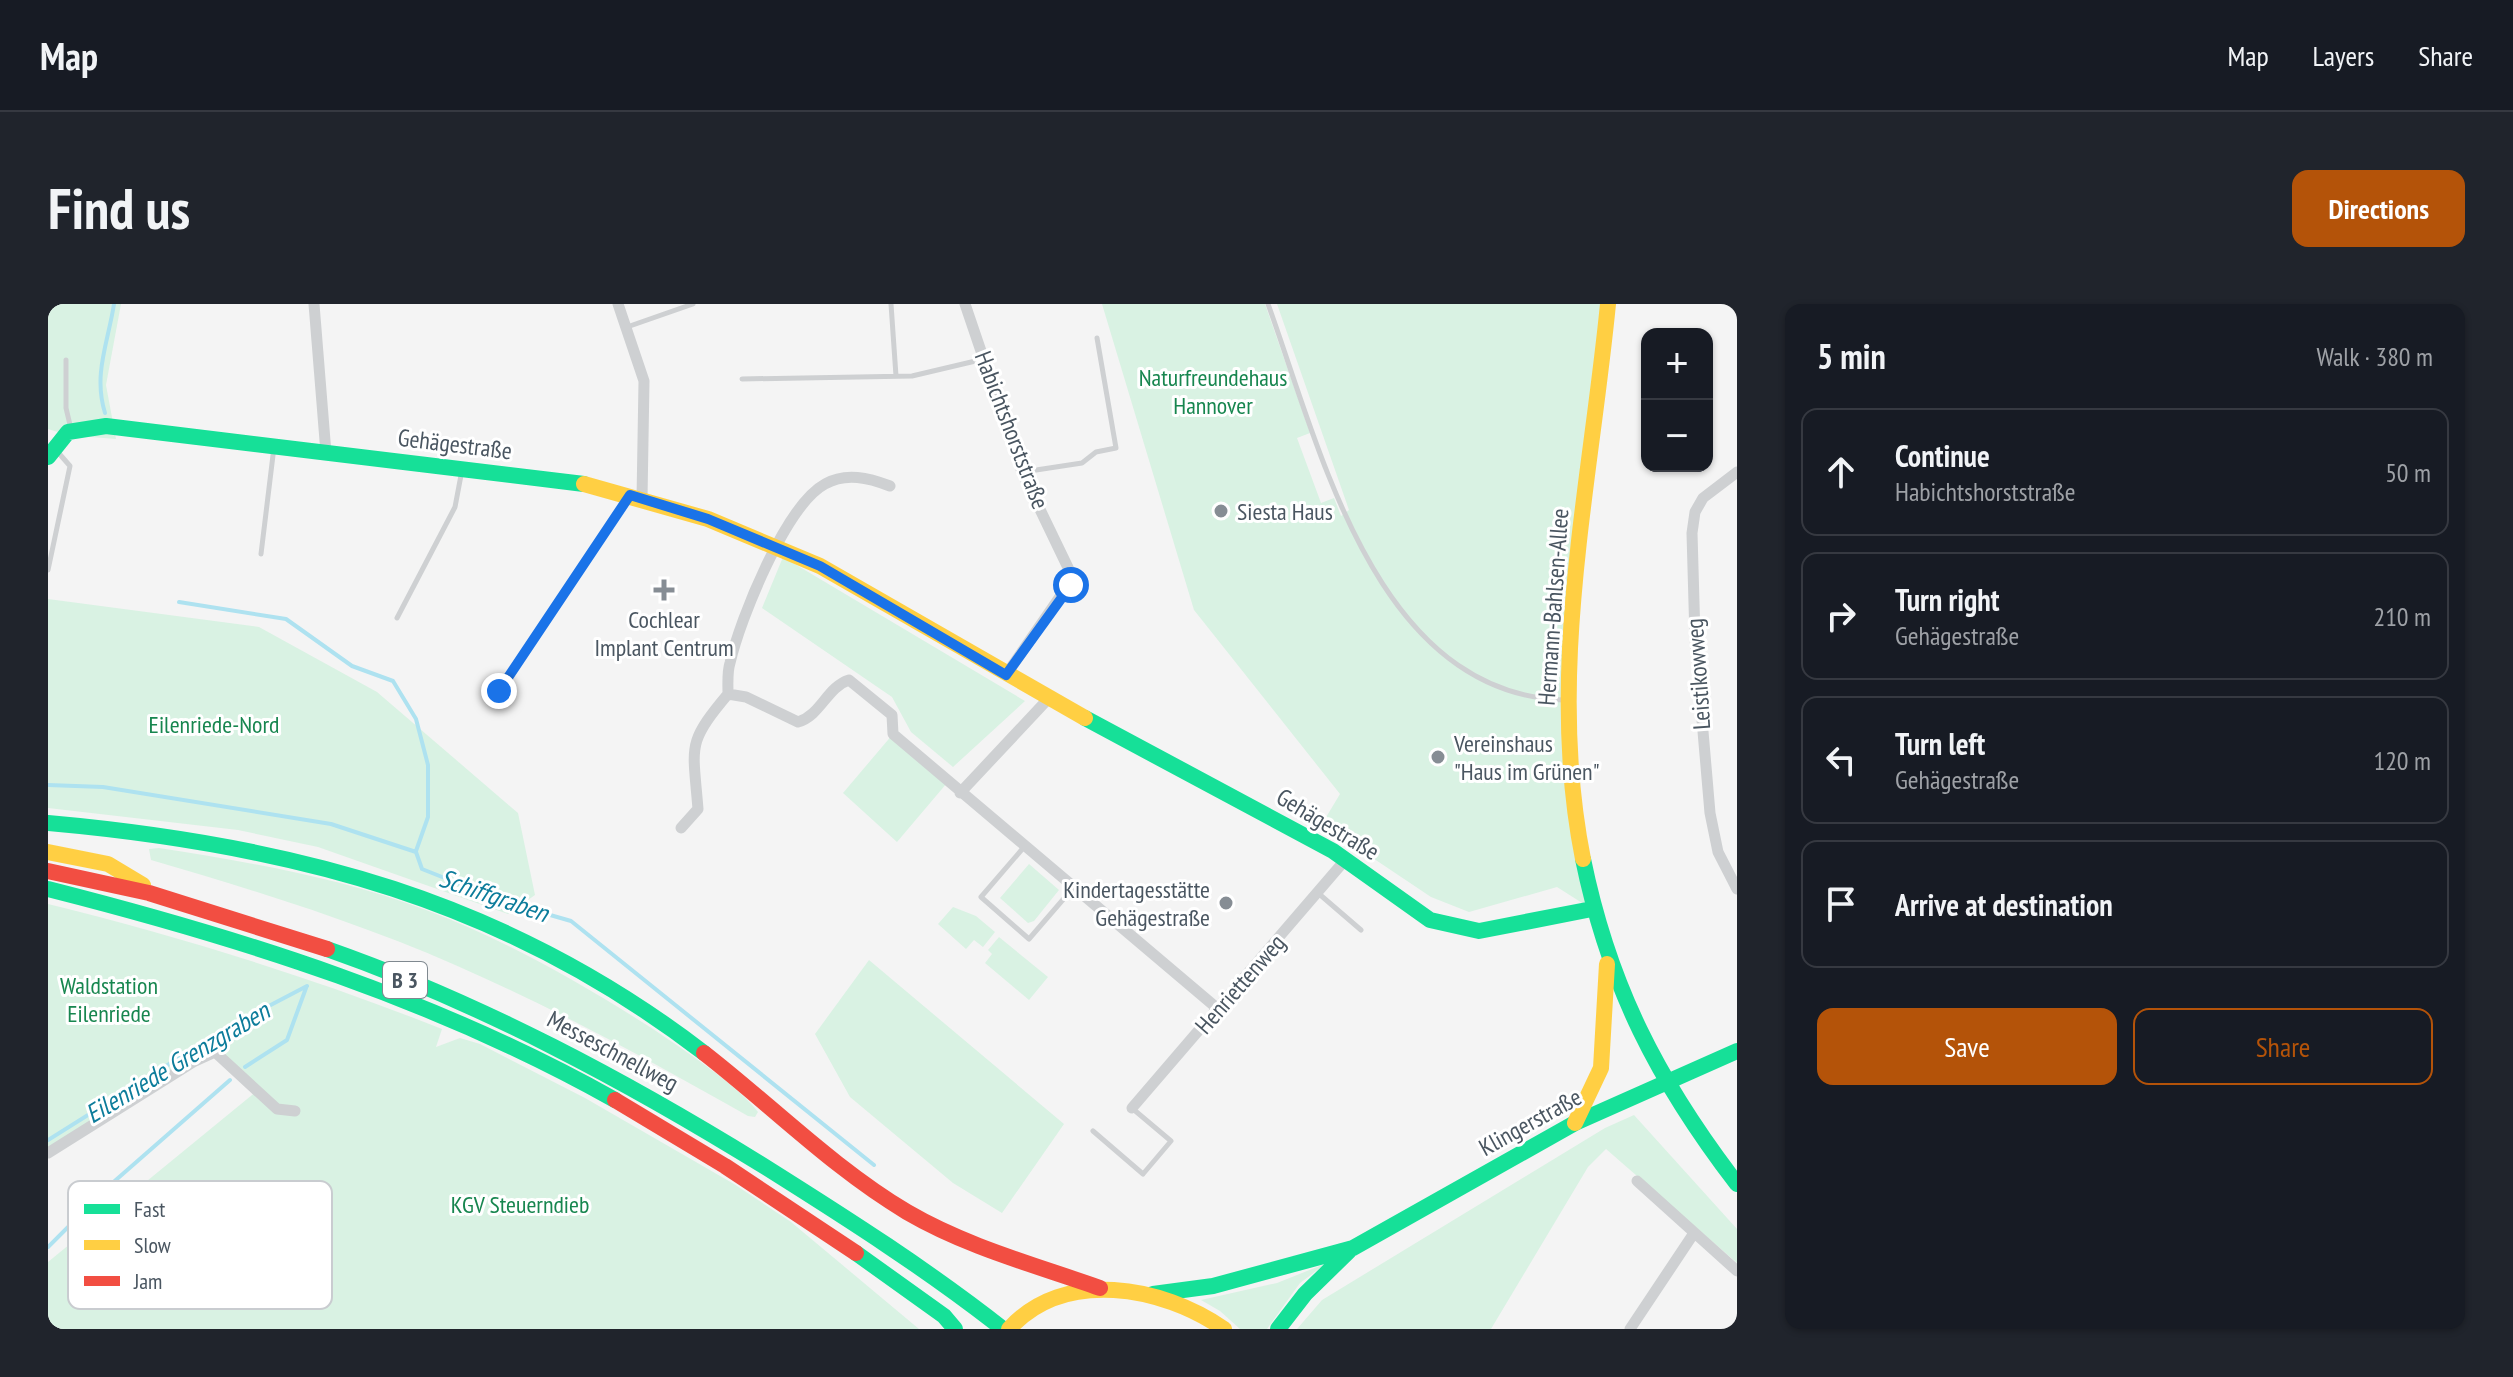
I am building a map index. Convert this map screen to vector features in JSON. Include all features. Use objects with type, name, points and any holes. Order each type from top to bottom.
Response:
[{"type":"main road","name":"Hermann-Bahlsen-Allee","points":[[1608,304],[1571,620],[1569,700],[1572,777],[1592,909],[1607,959],[1629,1013],[1665,1080],[1737,1184]]},
{"type":"main road","name":"Gehägestraße","points":[[71,430],[85,425],[118,427],[593,485],[708,519],[820,566],[1006,675],[1346,859],[1430,920],[1460,929],[1504,928],[1592,909]]},
{"type":"main road","points":[[50,452],[71,430]]},
{"type":"main road","points":[[48,823],[258,850],[361,876],[499,930],[581,972],[710,1055],[829,1154],[906,1211],[979,1248],[1100,1288],[1153,1294],[1190,1306],[1224,1329]]},
{"type":"main road","name":"Messeschnellweg","points":[[48,852],[108,864],[160,896]]},
{"type":"main road","name":"Messeschnellweg","points":[[48,871],[160,896],[331,950],[472,1008],[639,1091],[741,1151],[878,1239],[1006,1329]]},
{"type":"main road","points":[[48,889],[177,920],[346,977],[541,1061],[737,1171],[931,1306],[955,1329]]},
{"type":"main road","name":"Hermann-Bahlsen-Allee","points":[[1575,1123],[1601,1068],[1607,959]]},
{"type":"main road","name":"Klingerstraße","points":[[1153,1294],[1213,1286],[1353,1248],[1575,1123],[1665,1080],[1737,1051]]},
{"type":"main road","name":"Klingerstraße","points":[[1278,1329],[1305,1294],[1353,1248]]},
{"type":"main road","points":[[1006,1329],[1035,1305],[1100,1288]]},
{"type":"street","points":[[314,304],[326,453]]},
{"type":"street","points":[[618,304],[644,381],[636,497]]},
{"type":"street","name":"Habichtshorststraße","points":[[965,304],[1022,472],[1073,578],[1006,675]]},
{"type":"street","name":"Leistikowweg","points":[[1737,472],[1703,498],[1695,512],[1692,533],[1695,638],[1710,813],[1718,852],[1737,889]]},
{"type":"street","points":[[681,828],[698,809],[693,751],[698,729],[728,694],[729,664],[777,546],[805,498],[827,482],[864,476],[890,486]]},
{"type":"street","points":[[728,694],[746,697],[798,722],[812,715],[844,681],[854,682],[892,715],[893,734],[1218,1009]]},
{"type":"street","points":[[960,793],[1049,698]]},
{"type":"street","name":"Henriettenweg","points":[[1132,1108],[1346,859]]},
{"type":"street","points":[[48,1153],[193,1062],[215,1052],[277,1109],[295,1111]]},
{"type":"street","points":[[1637,1181],[1737,1271]]},
{"type":"street","points":[[1630,1329],[1694,1233]]},
{"type":"lane","points":[[626,327],[693,304]]},
{"type":"lane","points":[[891,304],[896,376]]},
{"type":"lane","points":[[1268,304],[1344,514],[1361,550],[1399,609],[1446,655],[1496,688],[1541,700],[1569,700]]},
{"type":"lane","points":[[1022,472],[1082,463],[1096,452],[1116,448],[1097,338]]},
{"type":"lane","points":[[742,379],[896,376],[985,359]]},
{"type":"lane","points":[[66,360],[66,408],[71,430]]},
{"type":"lane","points":[[261,554],[274,446]]},
{"type":"lane","points":[[48,570],[70,466],[50,452]]},
{"type":"lane","points":[[397,618],[455,507],[462,469]]},
{"type":"lane","points":[[499,691],[636,497]]},
{"type":"lane","points":[[1024,847],[981,897],[1029,939],[1073,887]]},
{"type":"lane","points":[[1317,893],[1361,930]]},
{"type":"lane","points":[[1093,1131],[1143,1174],[1171,1141],[1132,1108]]},
{"type":"green space","points":[[48,304],[121,304],[106,385],[116,439],[67,435],[48,429]]},
{"type":"green space","name":"Naturfreundehaus Hannover","points":[[1102,304],[1265,304],[1310,433],[1297,438],[1321,503],[1334,498],[1341,516],[1349,510],[1277,304],[1608,304],[1569,700],[1590,908],[1557,887],[1469,912],[1431,897],[1322,824],[1340,794],[1194,610]]},
{"type":"green space","points":[[783,557],[1025,701],[953,767],[911,732],[892,697],[762,608]]},
{"type":"green space","name":"Eilenriede-Nord","points":[[48,599],[259,627],[377,692],[518,813],[535,895],[508,914],[318,847],[238,830],[48,808]]},
{"type":"green space","points":[[893,734],[947,783],[897,842],[843,793]]},
{"type":"green space","points":[[159,848],[328,880],[394,899],[456,922],[571,979],[626,1012],[709,1068],[758,1112],[755,1117],[748,1116],[585,1027],[443,960],[319,913],[151,860],[149,849]]},
{"type":"green space","points":[[1029,864],[1059,890],[1034,921],[1028,923],[1000,898]]},
{"type":"green space","points":[[48,904],[247,960],[394,1010],[442,1029],[436,1047],[460,1038],[480,1044],[585,1098],[734,1184],[791,1222],[919,1329],[48,1329],[48,1262],[68,1246],[68,1309],[332,1309],[332,1181],[147,1181],[257,1091],[215,1052],[48,1153]]},
{"type":"green space","points":[[953,907],[976,916],[995,932],[983,947],[974,940],[966,949],[938,924]]},
{"type":"green space","points":[[999,937],[1048,977],[1029,1000],[985,963],[992,954],[988,950]]},
{"type":"green space","points":[[869,960],[1064,1124],[1002,1213],[953,1183],[850,1097],[815,1034]]},
{"type":"green space","points":[[1634,1115],[1737,1229],[1737,1263],[1606,1149],[1588,1167],[1491,1329],[1297,1329],[1322,1300],[1605,1128]]},
{"type":"green space","points":[[1327,1263],[1300,1283],[1267,1329],[1240,1329],[1220,1311],[1201,1300],[1277,1283]]},
{"type":"waterway","points":[[105,413],[101,372],[114,304]]},
{"type":"waterway","points":[[179,602],[286,619],[352,666],[393,681],[416,719],[428,765],[428,817],[416,851]]},
{"type":"waterway","name":"Schiffgraben","points":[[48,785],[103,787],[331,824],[416,852]]},
{"type":"waterway","name":"Schiffgraben","points":[[416,852],[422,869],[505,902],[571,921],[874,1165]]},
{"type":"waterway","name":"Eilenriede Grenzgraben","points":[[48,1140],[225,1029],[307,986]]},
{"type":"waterway","points":[[245,1067],[287,1040],[306,988]]},
{"type":"waterway","points":[[115,1181],[230,1080]]},
{"type":"waterway","points":[[48,1247],[68,1227]]},
{"type":"traffic: fast","points":[[48,457],[68,432],[106,426],[584,484]]},
{"type":"traffic: fast","points":[[1085,718],[1333,851],[1430,920],[1479,931],[1592,909]]},
{"type":"traffic: fast","points":[[48,823],[226,847],[311,865],[394,889],[474,919],[552,956],[629,1000],[704,1053]]},
{"type":"traffic: fast","points":[[1583,859],[1607,949],[1640,1030],[1683,1108],[1737,1184]]},
{"type":"traffic: fast","points":[[48,889],[267,951],[409,1002],[548,1064],[615,1100]]},
{"type":"traffic: fast","points":[[327,949],[497,1019],[661,1105],[857,1226],[1003,1329]]},
{"type":"traffic: fast","points":[[1153,1294],[1213,1286],[1353,1248],[1575,1123],[1737,1051]]},
{"type":"traffic: fast","points":[[1278,1329],[1305,1294],[1349,1251]]},
{"type":"traffic: fast","points":[[856,1253],[944,1316],[955,1329]]},
{"type":"traffic: slow","points":[[1583,859],[1573,790],[1569,720],[1570,651],[1582,512],[1608,304]]},
{"type":"traffic: slow","points":[[584,484],[708,519],[820,566],[1085,718]]},
{"type":"traffic: slow","points":[[48,852],[108,864],[143,885]]},
{"type":"traffic: slow","points":[[1575,1123],[1601,1068],[1607,964]]},
{"type":"traffic: slow","points":[[1009,1329],[1031,1310],[1057,1297],[1085,1291],[1114,1290],[1172,1302],[1224,1329]]},
{"type":"traffic: jam","points":[[48,871],[149,893],[327,949]]},
{"type":"traffic: jam","points":[[704,1053],[853,1176],[907,1212],[977,1245],[1100,1288]]},
{"type":"traffic: jam","points":[[615,1100],[725,1166],[856,1253]]},
{"type":"place","name":"Siesta Haus","points":[[1221,511]]},
{"type":"place","name":"Cochlear Implant Centrum","points":[[664,590]]},
{"type":"place","name":"Vereinshaus \"Haus im Grünen\"","points":[[1438,757]]},
{"type":"place","name":"Kindertagesstätte Gehägestraße","points":[[1226,903]]},
{"type":"route","points":[[499,691],[630,495],[708,519],[820,566],[1006,675],[1071,585]]},
{"type":"park label","name":"Waldstation Eilenriede","points":[[109,999]]},
{"type":"park label","name":"KGV Steuerndieb","points":[[520,1204]]}]
